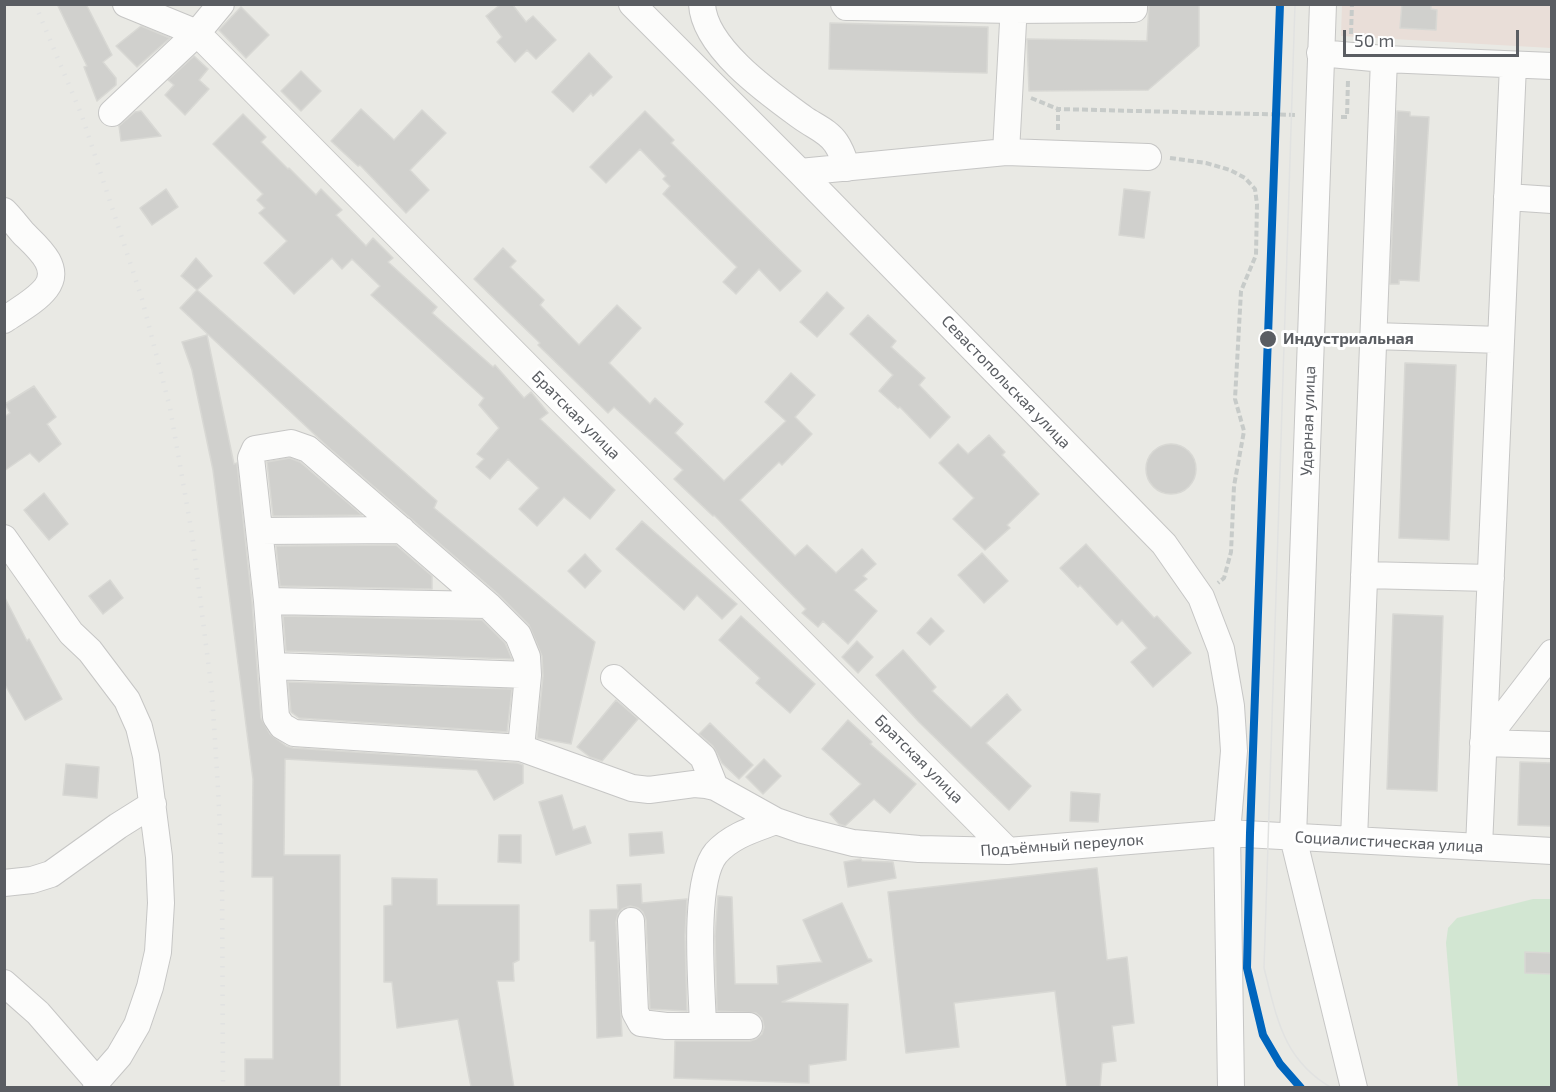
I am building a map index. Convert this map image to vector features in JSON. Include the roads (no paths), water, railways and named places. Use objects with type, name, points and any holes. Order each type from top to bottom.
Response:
[{"type":"street","name":"Братская улица","points":[[126,4],[197,33],[1008,852]]},
{"type":"street","points":[[112,113],[197,33],[221,4]]},
{"type":"street","name":"Севастопольская улица","points":[[632,4],[1164,544],[1201,597],[1221,649],[1231,706],[1234,751],[1227,833],[1231,1088]]},
{"type":"street","points":[[702,4],[705,22],[715,40],[772,94],[824,131],[835,142],[847,168]]},
{"type":"street","points":[[844,4],[846,7],[1134,9],[1134,4]]},
{"type":"street","name":"Ударная улица","points":[[1323,4],[1293,837],[1354,1088]]},
{"type":"street","points":[[1005,152],[1014,7]]},
{"type":"street","points":[[1320,53],[1384,59],[1551,66]]},
{"type":"street","points":[[1354,840],[1384,59]]},
{"type":"street","points":[[1479,847],[1513,64]]},
{"type":"street","points":[[800,172],[1005,152],[1148,157]]},
{"type":"street","points":[[1507,197],[1551,200]]},
{"type":"street","points":[[4,211],[47,259],[50,277],[48,286],[42,293],[4,320]]},
{"type":"street","points":[[1373,336],[1501,340]]},
{"type":"street","name":"Подъёмный переулок","points":[[402,530],[308,449],[291,443],[255,449],[251,458],[267,601],[276,717],[282,726],[294,733],[521,748],[632,788],[649,790],[694,784],[715,787],[776,821],[853,843],[919,849],[1008,852],[1227,833]]},
{"type":"street","points":[[260,531],[402,530],[488,605],[518,635],[527,657],[528,675],[521,748]]},
{"type":"street","points":[[4,538],[71,633],[96,657],[127,700],[141,736],[153,804],[161,903],[158,952],[150,987],[137,1025],[119,1056],[97,1084],[38,1013],[4,983]]},
{"type":"street","points":[[1364,575],[1491,578]]},
{"type":"street","points":[[267,601],[488,605]]},
{"type":"street","points":[[1483,743],[1551,654]]},
{"type":"street","points":[[272,666],[528,675]]},
{"type":"street","points":[[614,678],[703,757],[715,787]]},
{"type":"street","points":[[1483,743],[1551,745]]},
{"type":"street","points":[[4,883],[32,880],[51,874],[123,822],[153,804]]},
{"type":"street","points":[[703,1026],[700,909],[707,876],[715,855],[734,837],[776,821]]},
{"type":"street","name":"Социалистическая улица","points":[[1227,833],[1551,850]]},
{"type":"street","points":[[631,921],[635,1012],[638,1020],[654,1026],[749,1026]]},
{"type":"tram line","points":[[1295,4],[1264,968],[1278,1021],[1292,1051],[1316,1077],[1332,1088]]},
{"type":"railway","points":[[35,4],[82,116],[142,299],[170,408],[192,534],[212,693],[218,788],[222,870],[223,1088]]},
{"type":"place","name":"Индустриальная","points":[[1268,339]]}]
